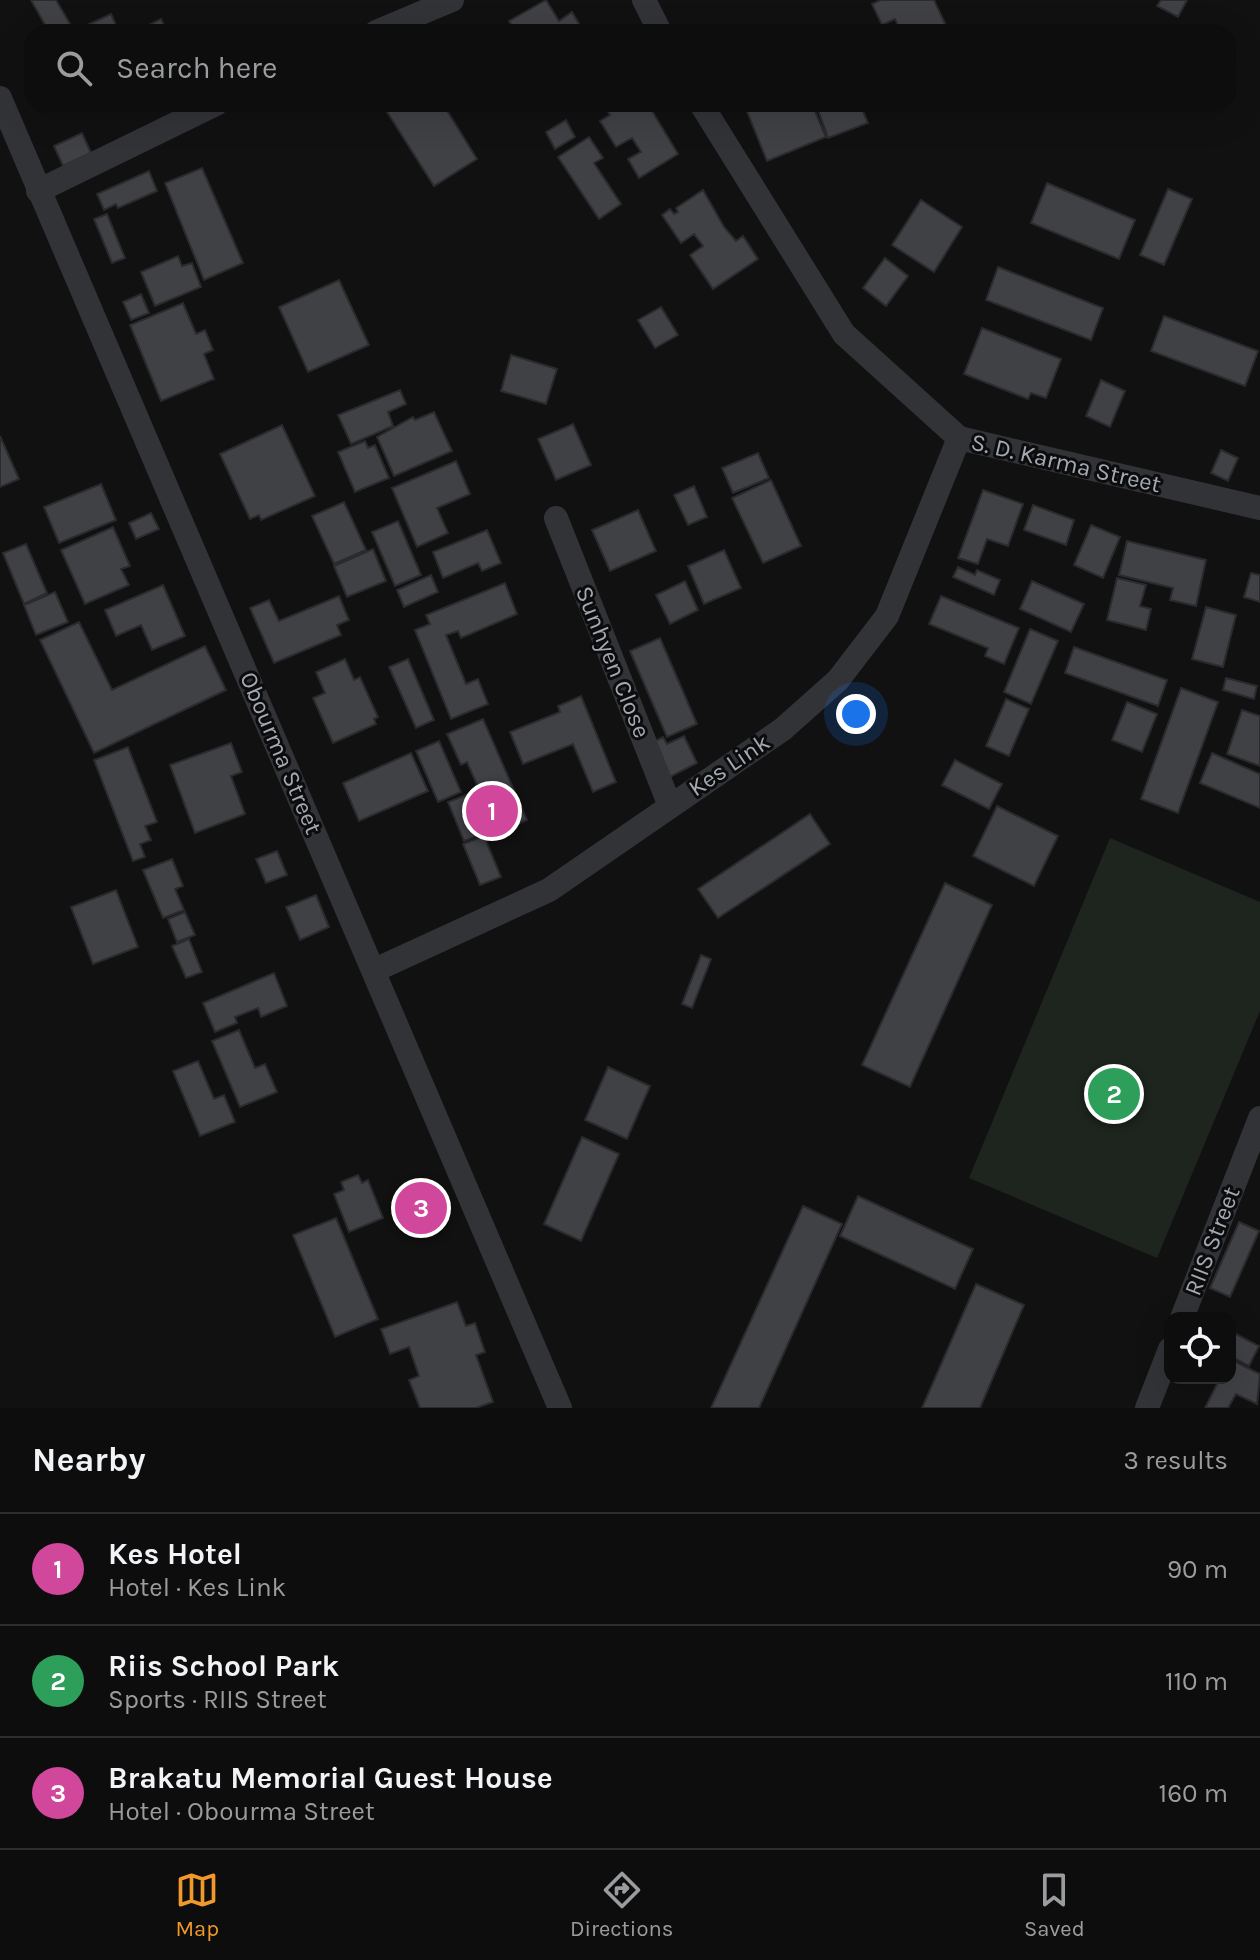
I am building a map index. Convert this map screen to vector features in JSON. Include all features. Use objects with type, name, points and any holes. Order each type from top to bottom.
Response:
[{"type":"street","points":[[395,24],[452,0]]},
{"type":"street","points":[[644,0],[656,24]]},
{"type":"street","name":"Obourma Street","points":[[0,98],[560,1408]]},
{"type":"street","points":[[38,191],[200,112]]},
{"type":"street","name":"S. D. Karma Street","points":[[706,112],[844,334],[959,438],[1260,508]]},
{"type":"street","name":"Kes Link","points":[[375,970],[549,890],[783,729],[838,680],[887,616],[959,438]]},
{"type":"street","name":"Sunhyen Close","points":[[556,518],[670,806]]},
{"type":"street","name":"RIIS Street","points":[[1184,1312],[1260,1118]]},
{"type":"street","points":[[1147,1408],[1164,1364]]},
{"type":"shaded area","points":[[1110,838],[1260,902],[1260,1011],[1157,1258],[969,1178]]},
{"type":"building","points":[[31,0],[56,0],[70,24],[44,24]]},
{"type":"building","points":[[546,0],[559,21],[572,12],[579,24],[511,24],[509,21]]},
{"type":"building","points":[[881,0],[934,0],[945,24],[897,24],[895,19],[882,24],[872,4]]},
{"type":"building","points":[[1161,0],[1187,0],[1178,17],[1157,6]]},
{"type":"building","points":[[111,14],[115,24],[89,24]]},
{"type":"building","points":[[387,112],[448,112],[477,159],[434,186]]},
{"type":"building","points":[[608,112],[653,112],[678,154],[639,178],[628,159],[641,152],[632,138],[616,147],[600,121],[610,115]]},
{"type":"building","points":[[747,112],[815,112],[826,137],[767,161]]},
{"type":"building","points":[[819,112],[863,112],[868,123],[828,138]]},
{"type":"building","points":[[566,120],[575,137],[555,149],[546,132]]},
{"type":"building","points":[[82,133],[91,153],[63,166],[54,146]]},
{"type":"building","points":[[589,137],[603,158],[594,163],[621,204],[599,219],[558,157]]},
{"type":"building","points":[[202,168],[243,263],[204,280],[165,183]]},
{"type":"building","points":[[149,171],[157,191],[118,208],[116,204],[104,210],[97,194]]},
{"type":"building","points":[[1047,183],[1135,220],[1119,259],[1031,223]]},
{"type":"building","points":[[1168,189],[1192,199],[1164,265],[1140,255]]},
{"type":"building","points":[[703,190],[724,227],[736,241],[743,236],[758,259],[713,289],[690,255],[703,246],[694,234],[681,243],[662,215],[670,209],[674,214],[678,212],[676,208]]},
{"type":"building","points":[[921,200],[962,227],[934,272],[892,245]]},
{"type":"building","points":[[107,214],[125,258],[112,263],[94,219]]},
{"type":"building","points":[[178,256],[182,266],[192,263],[201,287],[155,306],[141,272]]},
{"type":"building","points":[[885,258],[908,276],[886,306],[863,288]]},
{"type":"building","points":[[998,267],[1103,308],[1091,340],[986,300]]},
{"type":"building","points":[[339,280],[369,345],[308,372],[279,307]]},
{"type":"building","points":[[141,294],[149,313],[131,320],[123,302]]},
{"type":"building","points":[[183,303],[196,334],[205,330],[213,350],[204,354],[214,379],[161,401],[130,325]]},
{"type":"building","points":[[661,307],[678,335],[655,348],[638,320]]},
{"type":"building","points":[[1164,316],[1258,351],[1245,386],[1151,351]]},
{"type":"building","points":[[982,328],[1061,359],[1046,398],[1031,393],[1028,399],[964,374]]},
{"type":"building","points":[[511,355],[557,369],[546,404],[501,391]]},
{"type":"building","points":[[1101,380],[1125,391],[1110,427],[1086,416]]},
{"type":"building","points":[[400,390],[406,404],[388,412],[393,426],[351,444],[338,415]]},
{"type":"building","points":[[434,412],[452,451],[394,476],[377,437],[413,417],[415,420]]},
{"type":"building","points":[[573,424],[591,465],[556,480],[538,439]]},
{"type":"building","points":[[282,425],[315,496],[261,520],[259,515],[250,519],[220,454]]},
{"type":"building","points":[[0,436],[19,479],[0,487]]},
{"type":"building","points":[[365,441],[368,448],[375,445],[389,478],[355,492],[338,452]]},
{"type":"building","points":[[1221,450],[1238,458],[1228,481],[1211,473]]},
{"type":"building","points":[[758,453],[769,478],[733,493],[722,468]]},
{"type":"building","points":[[456,461],[470,494],[437,508],[448,533],[417,547],[392,488]]},
{"type":"building","points":[[771,480],[801,546],[763,563],[732,498]]},
{"type":"building","points":[[101,484],[116,520],[59,543],[44,507]]},
{"type":"building","points":[[694,486],[707,517],[688,525],[674,495]]},
{"type":"building","points":[[983,490],[1023,504],[1008,546],[987,539],[978,564],[958,558]]},
{"type":"building","points":[[344,502],[366,550],[334,564],[312,516]]},
{"type":"building","points":[[1033,505],[1074,520],[1066,545],[1024,530]]},
{"type":"building","points":[[638,510],[656,551],[610,571],[592,530]]},
{"type":"building","points":[[151,513],[159,529],[136,539],[129,523]]},
{"type":"building","points":[[398,521],[421,575],[395,586],[372,532]]},
{"type":"building","points":[[1091,525],[1120,537],[1103,578],[1074,565]]},
{"type":"building","points":[[113,527],[130,566],[121,569],[129,585],[85,604],[61,550]]},
{"type":"building","points":[[487,530],[501,563],[482,571],[478,563],[443,578],[433,552]]},
{"type":"building","points":[[1127,541],[1206,560],[1196,606],[1170,600],[1173,588],[1119,575]]},
{"type":"building","points":[[26,544],[47,593],[24,604],[3,553]]},
{"type":"building","points":[[373,549],[386,581],[347,597],[334,566]]},
{"type":"building","points":[[724,550],[741,588],[704,604],[688,566]]},
{"type":"building","points":[[958,567],[975,575],[977,570],[1000,580],[994,595],[953,577]]},
{"type":"building","points":[[1251,573],[1260,575],[1260,602],[1244,597]]},
{"type":"building","points":[[431,575],[438,592],[404,607],[397,590]]},
{"type":"building","points":[[1117,578],[1146,585],[1140,606],[1151,609],[1146,630],[1107,620]]},
{"type":"building","points":[[685,581],[698,610],[670,624],[656,595]]},
{"type":"building","points":[[1032,581],[1084,604],[1071,632],[1020,609]]},
{"type":"building","points":[[505,583],[517,614],[461,638],[458,631],[446,635],[466,684],[478,679],[488,704],[451,719],[415,630],[430,624],[426,615]]},
{"type":"building","points":[[163,585],[185,636],[152,650],[141,625],[116,636],[105,610]]},
{"type":"building","points":[[55,592],[68,622],[36,635],[24,605]]},
{"type":"building","points":[[339,596],[349,620],[337,625],[341,635],[274,663],[250,608],[269,600],[279,621]]},
{"type":"building","points":[[941,596],[1019,628],[1004,664],[985,656],[988,648],[929,624]]},
{"type":"building","points":[[1206,607],[1236,615],[1223,667],[1192,659]]},
{"type":"building","points":[[79,622],[112,690],[205,646],[226,690],[94,753],[40,640]]},
{"type":"building","points":[[1030,629],[1058,641],[1031,704],[1004,692]]},
{"type":"building","points":[[660,638],[697,724],[667,737],[630,651]]},
{"type":"building","points":[[1074,647],[1167,680],[1158,706],[1065,673]]},
{"type":"building","points":[[345,659],[354,680],[360,677],[378,717],[374,719],[376,724],[333,743],[313,698],[325,693],[316,672]]},
{"type":"building","points":[[408,659],[434,720],[416,728],[389,667]]},
{"type":"building","points":[[1226,678],[1257,686],[1254,699],[1223,690]]},
{"type":"building","points":[[1181,688],[1218,702],[1178,813],[1141,799]]},
{"type":"building","points":[[581,696],[616,782],[593,792],[573,744],[523,764],[510,732],[560,712],[558,706]]},
{"type":"building","points":[[1006,699],[1029,709],[1009,756],[986,746]]},
{"type":"building","points":[[1127,702],[1157,714],[1142,752],[1112,740]]},
{"type":"building","points":[[1242,710],[1260,716],[1260,766],[1227,754]]},
{"type":"building","points":[[483,719],[527,820],[498,833],[467,762],[461,765],[447,734]]},
{"type":"building","points":[[684,736],[697,763],[666,779],[649,744],[663,737],[667,744]]},
{"type":"building","points":[[439,741],[461,792],[438,802],[416,751]]},
{"type":"building","points":[[231,743],[242,772],[231,776],[245,814],[195,833],[170,765]]},
{"type":"building","points":[[128,747],[157,822],[145,826],[151,840],[140,844],[145,857],[133,861],[94,760]]},
{"type":"building","points":[[411,753],[428,791],[359,821],[343,783]]},
{"type":"building","points":[[1212,753],[1260,774],[1260,808],[1200,783]]},
{"type":"building","points":[[955,760],[1002,784],[989,809],[942,785]]},
{"type":"building","points":[[466,795],[482,834],[464,841],[448,802]]},
{"type":"building","points":[[997,806],[1058,836],[1034,886],[973,856]]},
{"type":"building","points":[[810,814],[830,844],[718,918],[698,889]]},
{"type":"building","points":[[484,836],[501,877],[480,885],[463,844]]},
{"type":"building","points":[[277,851],[287,875],[266,883],[256,859]]},
{"type":"building","points":[[172,859],[183,886],[175,889],[184,910],[163,918],[143,870]]},
{"type":"building","points":[[945,883],[992,905],[910,1087],[862,1065]]},
{"type":"building","points":[[116,890],[138,947],[93,964],[71,907]]},
{"type":"building","points":[[316,895],[329,927],[300,940],[286,907]]},
{"type":"building","points":[[185,912],[195,935],[177,942],[168,919]]},
{"type":"building","points":[[189,939],[202,972],[186,978],[172,946]]},
{"type":"building","points":[[701,955],[711,959],[692,1008],[682,1004]]},
{"type":"building","points":[[274,973],[287,1006],[261,1017],[258,1008],[235,1017],[237,1023],[215,1032],[203,1003]]},
{"type":"building","points":[[239,1030],[255,1068],[265,1064],[277,1092],[240,1107],[212,1041]]},
{"type":"building","points":[[198,1061],[214,1099],[224,1095],[235,1122],[200,1136],[173,1071]]},
{"type":"building","points":[[608,1067],[650,1086],[627,1139],[585,1120]]},
{"type":"building","points":[[582,1137],[619,1154],[581,1241],[544,1224]]},
{"type":"building","points":[[358,1175],[362,1183],[368,1180],[383,1218],[349,1232],[334,1194],[344,1190],[341,1182]]},
{"type":"building","points":[[858,1196],[973,1249],[955,1289],[840,1236]]},
{"type":"building","points":[[803,1206],[842,1224],[759,1408],[711,1408]]},
{"type":"building","points":[[336,1218],[378,1319],[335,1337],[293,1235]]},
{"type":"building","points":[[1239,1222],[1259,1231],[1230,1297],[1210,1288]]},
{"type":"building","points":[[976,1284],[1024,1305],[980,1408],[922,1408]]},
{"type":"building","points":[[457,1302],[466,1326],[475,1323],[485,1352],[476,1355],[493,1402],[476,1408],[420,1408],[409,1380],[419,1376],[409,1347],[390,1354],[381,1329]]},
{"type":"building","points":[[1236,1334],[1259,1346],[1249,1366],[1236,1359]]},
{"type":"building","points":[[1236,1362],[1260,1374],[1257,1404],[1236,1394],[1228,1408],[1205,1408],[1217,1384],[1236,1384]]},
{"type":"place","name":"Kes Hotel","points":[[492,811]]},
{"type":"place","name":"Riis School Park","points":[[1114,1094]]},
{"type":"place","name":"Brakatu Memorial Guest House","points":[[421,1208]]}]
